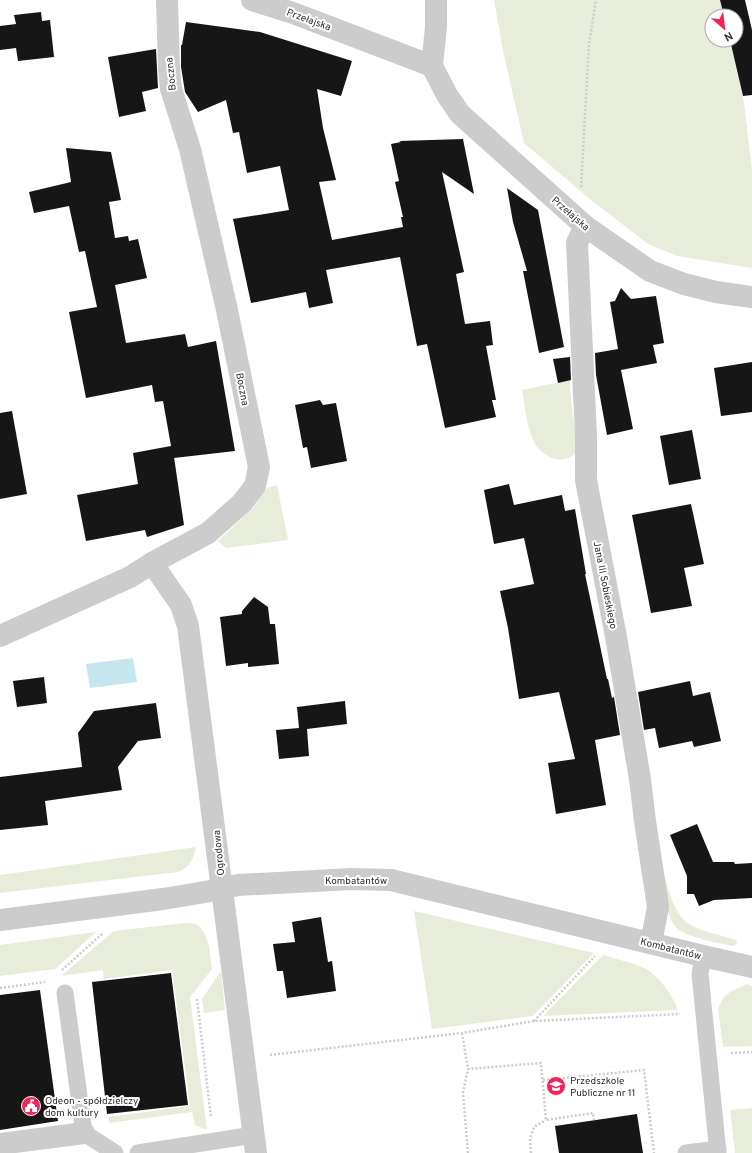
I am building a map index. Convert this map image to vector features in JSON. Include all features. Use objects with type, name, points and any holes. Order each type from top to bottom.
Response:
[{"type":"street","name":"Boczna","points":[[0,636],[100,589],[130,577],[152,562],[208,533],[242,503],[255,486],[259,467],[228,310],[190,149],[171,89],[167,0]]},
{"type":"street","name":"Przełajska","points":[[252,0],[293,13],[432,66],[447,95],[460,114],[585,226],[650,271],[684,284],[716,292],[752,297]]},
{"type":"street","points":[[432,66],[436,27],[436,0]]},
{"type":"street","name":"Jana III Sobieskiego","points":[[585,226],[577,243],[586,436],[586,480],[619,652],[640,779],[658,907],[651,943]]},
{"type":"street","name":"Ogrodowa","points":[[152,562],[181,605],[188,626],[255,1144]]},
{"type":"street","name":"Kombatantów","points":[[0,920],[163,899],[238,885],[351,879],[391,880],[752,967]]},
{"type":"street","points":[[0,1144],[84,1133]]},
{"type":"lane","points":[[686,1153],[718,1151],[700,974],[702,956]]},
{"type":"lane","points":[[65,993],[84,1133],[115,1153]]},
{"type":"lane","points":[[138,1153],[214,1141],[255,1144]]},
{"type":"path","points":[[580,190],[582,183],[589,45],[596,0]]},
{"type":"path","points":[[0,988],[50,981],[105,931]]},
{"type":"path","points":[[534,1021],[595,956],[598,949]]},
{"type":"path","points":[[50,981],[65,993]]},
{"type":"path","points":[[197,999],[214,1141]]},
{"type":"path","points":[[263,1056],[462,1033],[534,1021],[685,1014]]},
{"type":"path","points":[[462,1033],[468,1069],[463,1093],[468,1153]]},
{"type":"path","points":[[724,1053],[752,1052]]},
{"type":"path","points":[[468,1069],[542,1063],[546,1120]]},
{"type":"path","points":[[543,1080],[644,1070],[654,1153]]},
{"type":"path","points":[[531,1153],[530,1139],[534,1127],[546,1120],[593,1113],[594,1120]]},
{"type":"green space","points":[[494,0],[720,0],[722,8],[704,8],[704,48],[732,48],[744,103],[752,170],[752,268],[677,256],[648,244],[591,200],[524,143],[503,51]]},
{"type":"green space","points":[[570,380],[576,453],[567,459],[561,460],[550,457],[542,452],[536,445],[529,428],[522,390]]},
{"type":"green space","points":[[277,485],[288,540],[226,548],[218,541],[253,508],[267,488]]},
{"type":"green space","points":[[196,847],[194,855],[188,865],[178,872],[0,893],[0,875]]},
{"type":"green space","points":[[660,856],[673,903],[683,919],[689,924],[700,929],[736,940],[737,944],[733,946],[697,938],[684,933],[673,924],[669,916],[664,896]]},
{"type":"green space","points":[[414,911],[594,953],[533,1016],[432,1029]]},
{"type":"green space","points":[[185,923],[195,924],[200,927],[204,932],[210,950],[212,969],[190,997],[207,1130],[195,1125],[192,1112],[109,1123],[108,1117],[190,1106],[172,970],[104,979],[103,970],[61,976],[114,931]]},
{"type":"green space","points":[[96,932],[55,969],[0,976],[0,945]]},
{"type":"green space","points":[[603,955],[648,970],[657,977],[666,988],[678,1010],[543,1016]]},
{"type":"green space","points":[[221,971],[225,1010],[204,1013],[202,999]]},
{"type":"green space","points":[[747,984],[752,986],[752,1046],[723,1047],[718,1009],[723,998],[730,992]]},
{"type":"green space","points":[[752,1108],[752,1153],[735,1153],[730,1110]]},
{"type":"water","points":[[133,658],[137,682],[90,688],[86,664]]},
{"type":"building","points":[[720,0],[745,0],[752,30],[752,95],[743,96],[732,48],[744,48],[744,8],[722,8]]},
{"type":"building","points":[[41,12],[42,21],[50,20],[54,57],[18,61],[16,48],[0,50],[0,26],[16,24],[14,15]]},
{"type":"building","points":[[186,22],[260,32],[352,61],[341,96],[317,89],[323,128],[336,180],[319,182],[332,240],[403,227],[401,217],[403,217],[395,182],[399,181],[391,144],[401,142],[399,141],[463,139],[474,194],[442,172],[464,272],[456,274],[465,324],[490,321],[493,345],[486,346],[496,400],[492,400],[496,417],[445,428],[427,344],[417,346],[400,257],[326,270],[333,303],[309,308],[306,292],[251,303],[233,219],[289,210],[280,166],[247,173],[239,132],[233,133],[226,100],[198,112],[185,92],[181,67],[181,45]]},
{"type":"building","points":[[156,49],[158,88],[142,92],[146,111],[119,117],[108,57]]},
{"type":"building","points":[[66,148],[111,152],[121,200],[109,202],[115,238],[128,236],[129,241],[138,239],[147,278],[115,285],[126,343],[185,334],[188,347],[216,341],[235,451],[174,458],[184,525],[147,537],[145,530],[86,541],[77,495],[138,484],[133,453],[171,446],[163,401],[155,402],[152,385],[86,398],[69,312],[97,307],[85,251],[79,252],[69,206],[34,213],[29,192],[71,182]]},
{"type":"building","points":[[507,188],[538,210],[564,347],[539,353],[523,271],[527,271],[513,222]]},
{"type":"building","points":[[621,288],[631,299],[656,296],[664,343],[653,345],[657,363],[621,370],[633,429],[607,435],[596,375],[595,353],[618,349],[610,302],[615,301]]},
{"type":"building","points":[[570,357],[571,380],[558,383],[553,359]]},
{"type":"building","points":[[752,362],[752,412],[721,416],[714,368]]},
{"type":"building","points":[[320,400],[323,405],[336,403],[347,461],[311,468],[307,447],[303,448],[295,405]]},
{"type":"building","points":[[12,411],[27,494],[0,499],[0,413]]},
{"type":"building","points":[[692,430],[701,479],[669,485],[660,436]]},
{"type":"building","points":[[509,484],[514,505],[562,495],[565,511],[575,509],[585,574],[607,679],[612,698],[614,697],[620,735],[595,740],[606,805],[556,814],[548,763],[575,759],[559,692],[519,699],[508,628],[500,591],[534,584],[524,538],[494,544],[484,490]]},
{"type":"building","points":[[691,504],[704,564],[684,568],[692,606],[651,613],[632,515]]},
{"type":"building","points":[[254,597],[268,607],[270,624],[275,624],[279,664],[248,667],[248,663],[226,666],[220,617],[242,614],[242,611]]},
{"type":"building","points":[[44,677],[47,703],[17,707],[13,681]]},
{"type":"building","points":[[690,681],[693,696],[710,692],[721,741],[694,747],[692,741],[659,748],[655,728],[644,730],[638,692]]},
{"type":"building","points":[[345,701],[347,724],[307,729],[309,756],[279,759],[276,730],[299,728],[297,707]]},
{"type":"building","points":[[156,703],[161,738],[138,741],[118,767],[122,790],[45,801],[48,825],[0,830],[0,777],[82,767],[78,733],[94,711]]},
{"type":"building","points":[[697,824],[713,862],[734,862],[735,864],[752,863],[752,898],[714,900],[699,906],[694,894],[687,894],[687,876],[670,835]]},
{"type":"building","points":[[321,917],[328,962],[332,961],[336,991],[287,998],[283,971],[277,971],[273,944],[295,942],[292,922]]},
{"type":"building","points":[[171,973],[188,1105],[107,1114],[92,982]]},
{"type":"building","points":[[40,990],[58,1121],[0,1130],[0,995]]},
{"type":"building","points":[[637,1114],[643,1153],[559,1153],[555,1126]]},
{"type":"place","name":"Przedszkole Publiczne nr 11","points":[[556,1086]]},
{"type":"place","name":"Odeon - spółdzielczy dom kultury","points":[[31,1106]]}]
